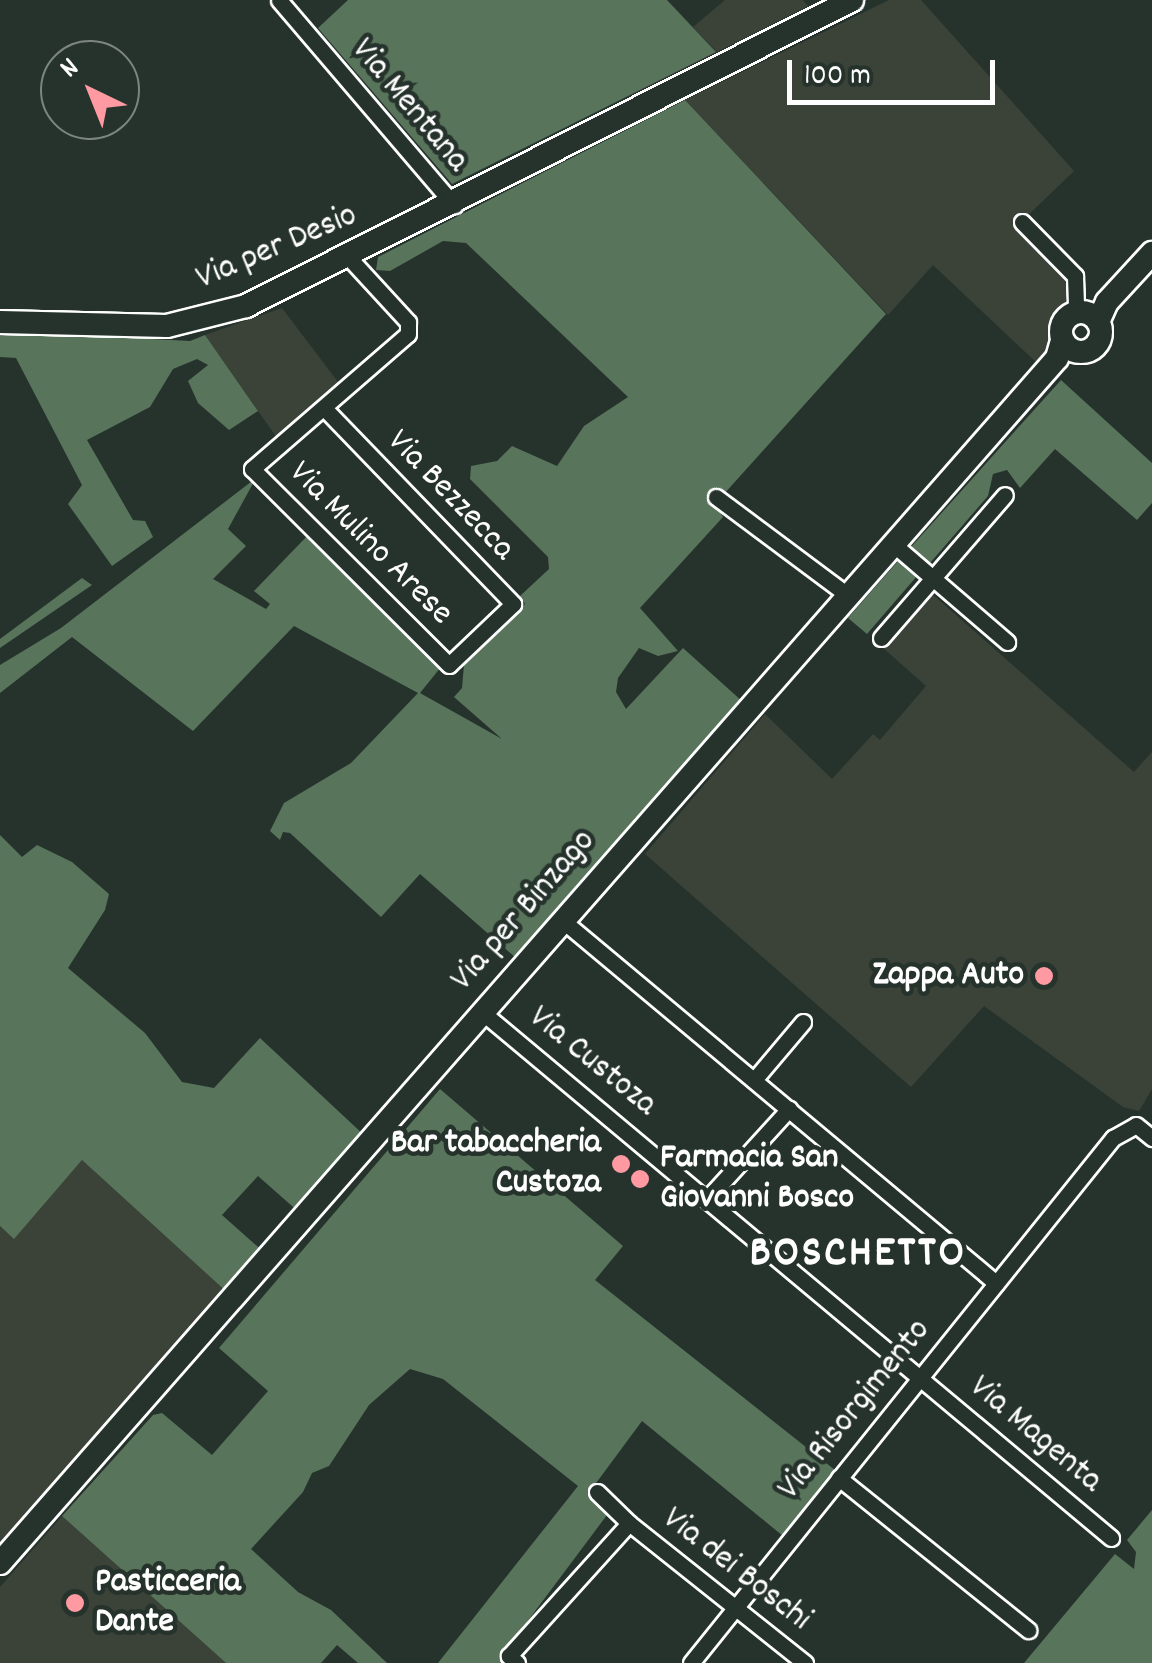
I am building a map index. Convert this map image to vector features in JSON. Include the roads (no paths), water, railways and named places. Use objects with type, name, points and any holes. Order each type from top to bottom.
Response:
[{"type":"main road","name":"Via per Desio","points":[[0,322],[183,323],[246,306],[350,259],[635,112],[682,98],[806,37],[854,0]]},
{"type":"main road","name":"Via per Binzago","points":[[1066,350],[1062,323],[1096,308],[1152,253]]},
{"type":"main road","name":"Via per Binzago","points":[[0,1563],[845,593],[1066,350],[1097,343],[1096,308]]},
{"type":"street","name":"Via Mentana","points":[[279,0],[454,205]]},
{"type":"street","points":[[1022,222],[1096,308]]},
{"type":"street","name":"Via Mulino Arese","points":[[350,259],[410,327],[325,409],[252,469],[449,665]]},
{"type":"street","name":"Via per Binzago","points":[[1078,286],[1096,308]]},
{"type":"street","name":"Via Bezzecca","points":[[325,409],[513,604],[449,665]]},
{"type":"street","points":[[881,638],[1005,496]]},
{"type":"street","points":[[716,497],[845,593]]},
{"type":"street","points":[[892,543],[1008,642]]},
{"type":"street","points":[[562,920],[996,1283]]},
{"type":"street","name":"Via Custoza","points":[[482,1012],[920,1378]]},
{"type":"street","points":[[754,1080],[803,1022]]},
{"type":"street","points":[[707,1199],[789,1109]]},
{"type":"street","name":"Via Risorgimento","points":[[691,1663],[1123,1129],[1136,1126],[1152,1138]]},
{"type":"street","name":"Via Magenta","points":[[920,1378],[1111,1538]]},
{"type":"street","points":[[839,1478],[1028,1630]]},
{"type":"street","name":"Via dei Boschi","points":[[597,1492],[629,1523],[805,1663]]},
{"type":"street","name":"Via dei Boschi","points":[[517,1663],[509,1656],[629,1523]]},
{"type":"place","name":"Zappa Auto","points":[[1044,976]]},
{"type":"place","name":"Bar tabaccheria Custoza","points":[[621,1164]]},
{"type":"place","name":"Farmacia San Giovanni Bosco","points":[[640,1179]]},
{"type":"place","name":"Pasticceria Dante","points":[[75,1603]]},
{"type":"district","name":"BOSCHETTO","points":[[858,1256]]}]
